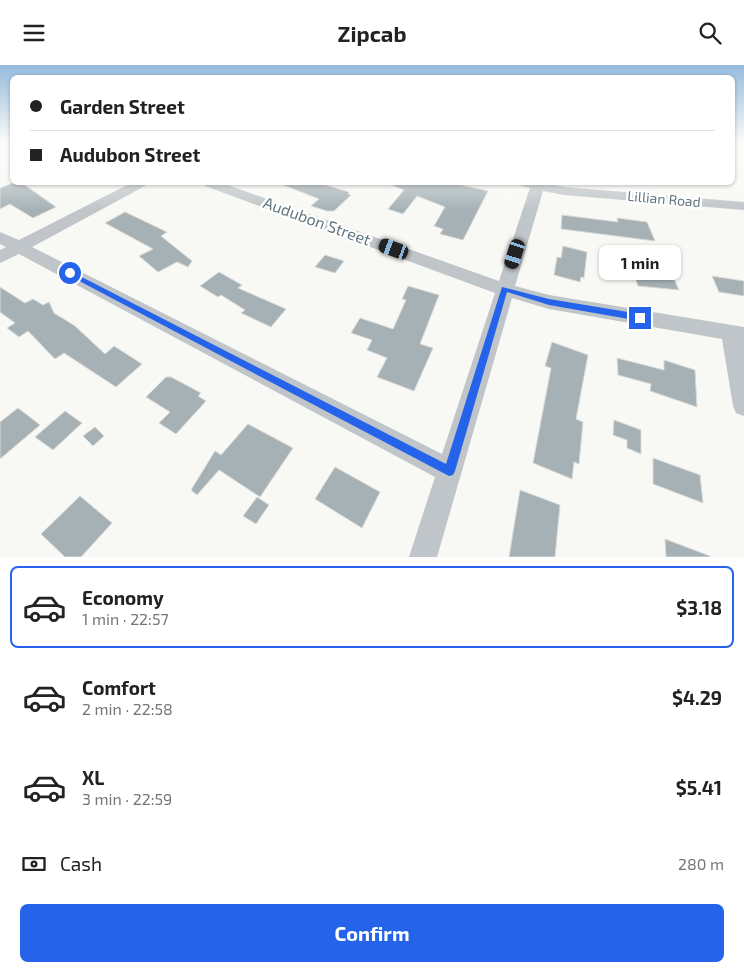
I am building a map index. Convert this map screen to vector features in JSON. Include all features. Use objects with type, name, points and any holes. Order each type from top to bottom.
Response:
[{"type":"street","points":[[0,257],[136,185]]},
{"type":"street","name":"Audubon Street","points":[[216,185],[504,289],[549,302],[737,334]]},
{"type":"street","points":[[423,557],[534,185]]},
{"type":"street","name":"Lillian Road","points":[[538,185],[564,191],[744,206]]},
{"type":"street","points":[[0,237],[449,471]]},
{"type":"street","points":[[737,334],[744,406]]},
{"type":"building","points":[[10,184],[25,185],[56,207],[33,218],[10,204],[0,209],[0,188]]},
{"type":"building","points":[[283,185],[326,185],[349,192],[348,194],[351,195],[334,211],[311,206],[319,199]]},
{"type":"building","points":[[391,185],[461,185],[488,191],[463,240],[440,234],[443,229],[434,226],[445,207],[417,196],[403,214],[388,209],[404,190]]},
{"type":"building","points":[[125,212],[167,232],[161,236],[192,261],[188,267],[177,262],[158,272],[139,256],[153,249],[105,223]]},
{"type":"building","points":[[562,215],[618,222],[617,218],[647,222],[655,241],[561,229]]},
{"type":"building","points":[[563,246],[587,252],[584,278],[581,277],[580,282],[554,275],[557,257],[561,258]]},
{"type":"building","points":[[325,255],[344,261],[335,273],[315,267]]},
{"type":"building","points":[[631,266],[670,270],[679,290],[638,286]]},
{"type":"building","points":[[219,272],[242,285],[238,288],[286,309],[271,327],[241,313],[245,310],[221,295],[218,297],[200,286]]},
{"type":"building","points":[[712,276],[744,281],[744,296],[719,292]]},
{"type":"building","points":[[408,286],[439,295],[420,344],[433,348],[414,391],[377,377],[387,358],[367,350],[372,340],[351,333],[360,318],[393,329],[406,300],[402,299]]},
{"type":"building","points":[[0,287],[25,303],[33,299],[43,305],[49,302],[54,313],[75,326],[105,354],[114,346],[142,364],[116,387],[64,353],[55,359],[28,331],[19,337],[7,328],[15,323],[0,312]]},
{"type":"building","points":[[552,342],[588,355],[576,419],[583,422],[579,464],[574,462],[572,479],[533,463],[551,368],[545,366]]},
{"type":"building","points":[[617,358],[664,370],[664,360],[695,370],[697,407],[650,391],[651,384],[618,375]]},
{"type":"building","points":[[166,377],[171,377],[201,393],[198,396],[206,401],[176,434],[159,423],[170,412],[146,397]]},
{"type":"building","points":[[18,408],[40,425],[0,459],[0,422]]},
{"type":"building","points":[[65,411],[82,423],[53,450],[35,437]]},
{"type":"building","points":[[614,420],[641,430],[641,454],[627,448],[627,440],[613,435]]},
{"type":"building","points":[[248,424],[293,448],[260,497],[219,470],[197,495],[191,490],[215,451],[221,455]]},
{"type":"building","points":[[95,427],[104,436],[93,446],[83,436]]},
{"type":"building","points":[[653,458],[700,475],[703,503],[653,484]]},
{"type":"building","points":[[335,467],[380,492],[362,528],[315,499]]},
{"type":"building","points":[[520,490],[560,505],[555,557],[509,557]]},
{"type":"building","points":[[80,496],[112,523],[81,557],[65,557],[41,534]]},
{"type":"building","points":[[257,497],[269,505],[256,524],[243,516]]},
{"type":"building","points":[[665,539],[710,556],[710,557],[666,557]]},
{"type":"route","points":[[70,273],[449,471],[504,289],[549,302],[640,318]]}]
